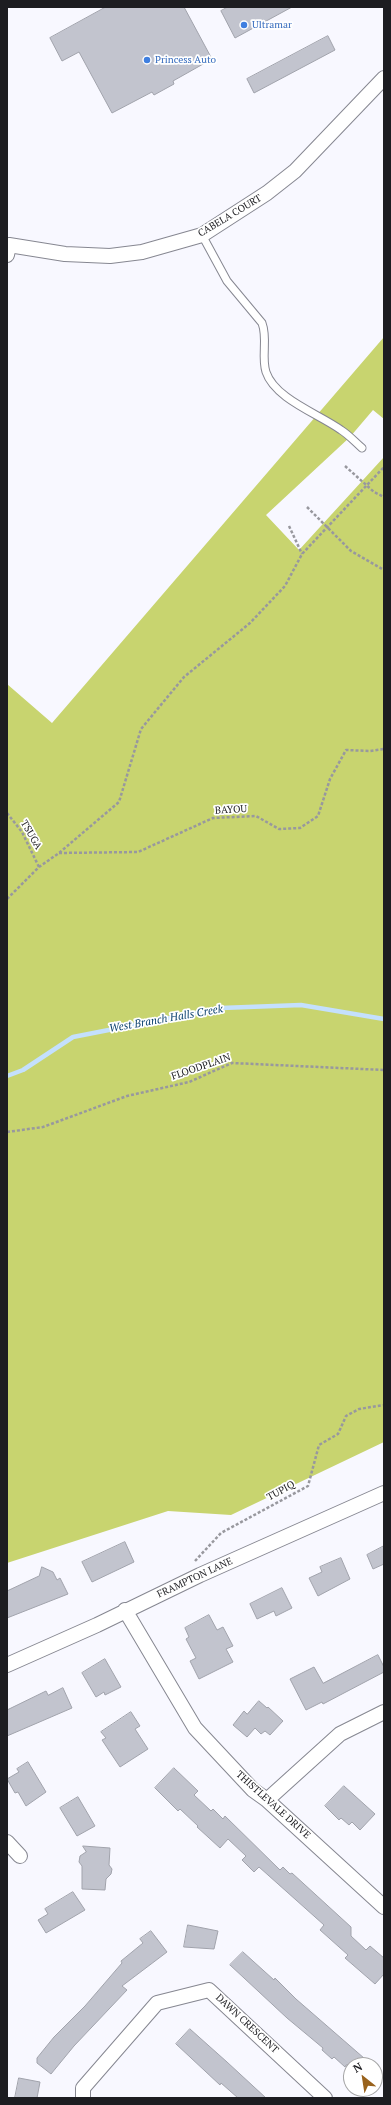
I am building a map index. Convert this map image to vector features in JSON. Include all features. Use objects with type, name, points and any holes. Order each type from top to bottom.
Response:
[{"type":"street","name":"CABELA COURT","points":[[8,248],[66,254],[110,256],[142,252],[202,235],[268,193],[294,171],[384,78]]},
{"type":"street","name":"FRAMPTON LANE","points":[[7,1665],[200,1575],[384,1493]]},
{"type":"street","name":"THISTLEVALE DRIVE","points":[[125,1610],[195,1728],[253,1790],[267,1800],[384,1907]]},
{"type":"street","points":[[267,1800],[340,1734],[384,1712]]},
{"type":"street","points":[[7,1842],[20,1856]]},
{"type":"street","name":"DAWN CRESCENT","points":[[83,2098],[83,2088],[157,2003],[209,1990],[325,2098]]},
{"type":"lane","points":[[202,235],[228,281],[262,323],[265,331],[264,355],[266,373],[276,387],[289,399],[341,430],[362,448]]},
{"type":"path","points":[[345,466],[367,486],[384,497]]},
{"type":"path","points":[[7,899],[39,867],[59,853],[118,802],[141,729],[184,677],[250,623],[285,586],[302,554],[384,467]]},
{"type":"path","points":[[307,506],[351,551],[384,570]]},
{"type":"path","points":[[289,526],[302,554]]},
{"type":"path","name":"BAYOU","points":[[59,853],[138,852],[213,818],[256,816],[280,829],[300,828],[318,816],[330,779],[346,750],[370,751],[384,749]]},
{"type":"path","name":"TSUGA","points":[[7,813],[22,832],[39,867]]},
{"type":"path","name":"FLOODPLAIN","points":[[7,1132],[42,1127],[127,1096],[189,1082],[232,1063],[384,1070]]},
{"type":"path","name":"TUPIQ","points":[[200,1575],[194,1562],[221,1533],[308,1486],[319,1445],[338,1434],[346,1416],[359,1409],[384,1405]]},
{"type":"green space","points":[[384,337],[384,419],[373,410],[350,437],[266,515],[299,550],[384,457],[384,1442],[231,1515],[168,1511],[7,1563],[7,684],[52,723]]},
{"type":"building","name":"Princess Auto","points":[[106,7],[184,7],[212,59],[173,81],[174,84],[154,95],[152,92],[112,113],[79,52],[62,61],[50,38]]},
{"type":"building","name":"Ultramar","points":[[228,7],[292,7],[235,38],[221,11]]},
{"type":"building","name":"Ultramar","points":[[328,36],[335,50],[254,93],[247,79]]},
{"type":"building","points":[[125,1542],[134,1562],[92,1582],[82,1562]]},
{"type":"building","points":[[384,1546],[384,1564],[373,1569],[367,1555]]},
{"type":"building","points":[[341,1558],[350,1579],[318,1596],[309,1578],[322,1572],[320,1567]]},
{"type":"building","points":[[42,1567],[53,1572],[57,1580],[60,1578],[68,1594],[7,1618],[7,1591],[39,1576]]},
{"type":"building","points":[[282,1588],[292,1608],[276,1616],[274,1611],[257,1619],[250,1604]]},
{"type":"building","points":[[209,1615],[217,1630],[223,1627],[233,1646],[226,1649],[233,1662],[199,1679],[190,1661],[196,1658],[186,1639],[189,1637],[185,1628]]},
{"type":"building","points":[[378,1655],[384,1667],[384,1672],[323,1704],[322,1702],[306,1710],[290,1679],[314,1667],[323,1683]]},
{"type":"building","points":[[105,1659],[121,1687],[105,1695],[104,1692],[96,1697],[82,1673]]},
{"type":"building","points":[[63,1688],[72,1708],[7,1736],[7,1710],[46,1691],[48,1695]]},
{"type":"building","points":[[259,1701],[283,1721],[270,1735],[265,1731],[261,1734],[255,1728],[247,1737],[233,1725],[244,1711],[247,1714]]},
{"type":"building","points":[[131,1712],[140,1726],[135,1729],[148,1749],[120,1767],[102,1740],[106,1738],[101,1732]]},
{"type":"building","points":[[28,1762],[46,1792],[26,1806],[18,1792],[15,1793],[7,1779],[19,1772],[17,1769]]},
{"type":"building","points":[[174,1768],[198,1791],[194,1795],[211,1811],[213,1809],[223,1819],[225,1816],[280,1870],[283,1867],[290,1874],[292,1873],[351,1927],[351,1936],[366,1950],[370,1946],[384,1958],[384,1974],[375,1984],[345,1958],[348,1955],[320,1930],[324,1925],[259,1867],[254,1872],[242,1860],[246,1856],[228,1839],[220,1848],[180,1809],[178,1811],[155,1788]]},
{"type":"building","points":[[344,1786],[375,1814],[360,1830],[352,1822],[349,1825],[341,1818],[339,1820],[325,1806]]},
{"type":"building","points":[[78,1797],[95,1826],[77,1836],[60,1808]]},
{"type":"building","points":[[83,1846],[110,1848],[109,1865],[112,1869],[111,1874],[106,1879],[105,1890],[82,1889],[82,1866],[79,1862],[80,1856],[86,1852]]},
{"type":"building","points":[[73,1892],[85,1910],[46,1933],[38,1920],[48,1914],[45,1909]]},
{"type":"building","points":[[188,1925],[218,1931],[214,1949],[184,1947]]},
{"type":"building","points":[[151,1931],[167,1952],[122,1986],[127,1990],[74,2046],[51,2074],[37,2063],[37,2058],[54,2037],[85,2006],[122,1963],[121,1961],[143,1943],[140,1939]]},
{"type":"building","points":[[243,1952],[274,1980],[275,1978],[296,1999],[363,2057],[343,2057],[343,2065],[334,2057],[332,2059],[322,2050],[323,2048],[287,2018],[230,1965]]},
{"type":"building","points":[[190,2029],[266,2098],[238,2098],[221,2083],[220,2085],[176,2044]]},
{"type":"building","points":[[19,2078],[40,2082],[37,2098],[15,2098]]},
{"type":"waterway","name":"West Branch Halls Creek","points":[[7,1076],[23,1070],[73,1037],[221,1008],[301,1005],[384,1019]]},
{"type":"place","name":"Ultramar","points":[[244,25]]},
{"type":"place","name":"Princess Auto","points":[[147,60]]}]
